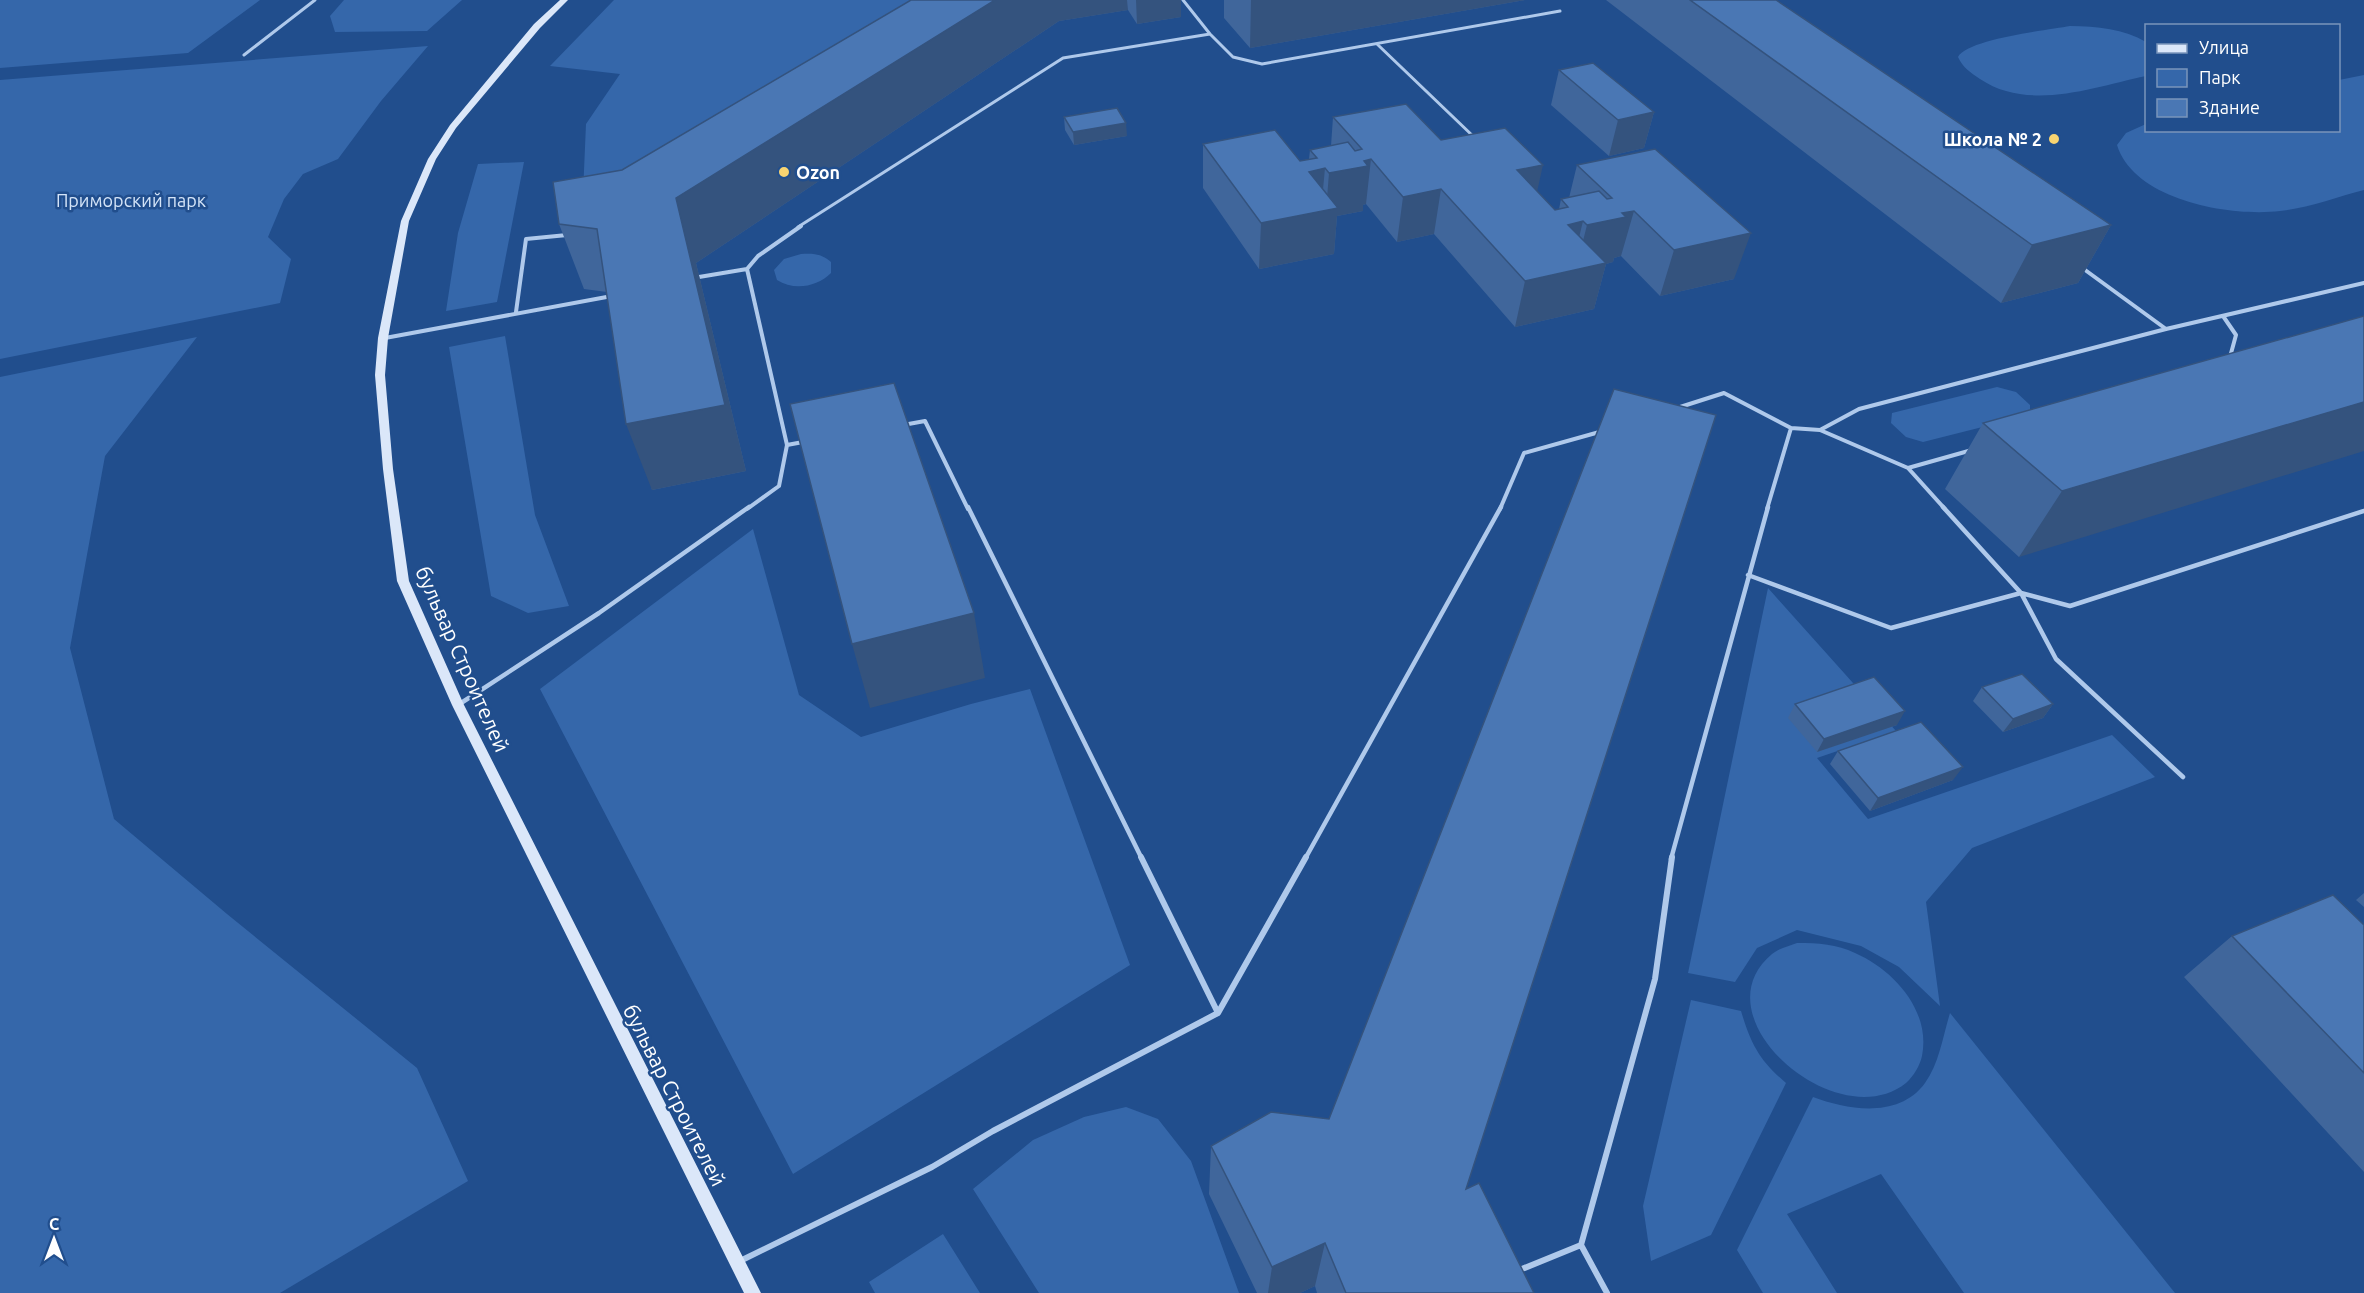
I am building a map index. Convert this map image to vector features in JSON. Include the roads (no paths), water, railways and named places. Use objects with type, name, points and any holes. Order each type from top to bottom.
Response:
[{"type":"street","name":"бульвар Строителей","points":[[564,0],[537,26],[453,127],[432,159],[405,221],[383,338],[380,375],[388,469],[403,581],[458,705],[753,1293]]},
{"type":"lane","points":[[244,55],[315,0]]},
{"type":"lane","points":[[1183,1],[1191,0]]},
{"type":"lane","points":[[1183,1],[1210,34],[1233,57],[1262,64],[1560,11]]},
{"type":"lane","points":[[699,277],[747,269],[758,256],[814,216],[1063,58],[1210,34]]},
{"type":"lane","points":[[1377,44],[1480,142]]},
{"type":"lane","points":[[516,312],[526,239],[569,235]]},
{"type":"lane","points":[[2081,267],[2166,329]]},
{"type":"lane","points":[[458,705],[599,613],[779,486],[787,445],[747,269]]},
{"type":"lane","points":[[1820,430],[1860,409],[2166,329],[2364,283]]},
{"type":"lane","points":[[383,338],[621,294]]},
{"type":"lane","points":[[2223,316],[2236,335],[2228,368]]},
{"type":"lane","points":[[1670,410],[1724,393],[1791,428],[1820,430],[1908,468],[2021,593],[2056,659],[2183,777]]},
{"type":"lane","points":[[891,427],[925,421],[1218,1013]]},
{"type":"lane","points":[[1607,1293],[1581,1245],[1655,979],[1670,863],[1748,575],[1791,428]]},
{"type":"lane","points":[[737,1263],[932,1167],[993,1131],[1218,1013],[1494,523],[1524,453],[1604,430]]},
{"type":"lane","points":[[787,445],[810,441]]},
{"type":"lane","points":[[1908,468],[1976,448]]},
{"type":"lane","points":[[1748,575],[1891,628],[2021,593],[2070,606],[2364,511]]},
{"type":"lane","points":[[1506,1276],[1581,1245]]},
{"type":"place","name":"Школа № 2","points":[[2054,139]]},
{"type":"place","name":"Ozon","points":[[784,172]]},
{"type":"park label","name":"Приморский парк","points":[[131,200]]}]
